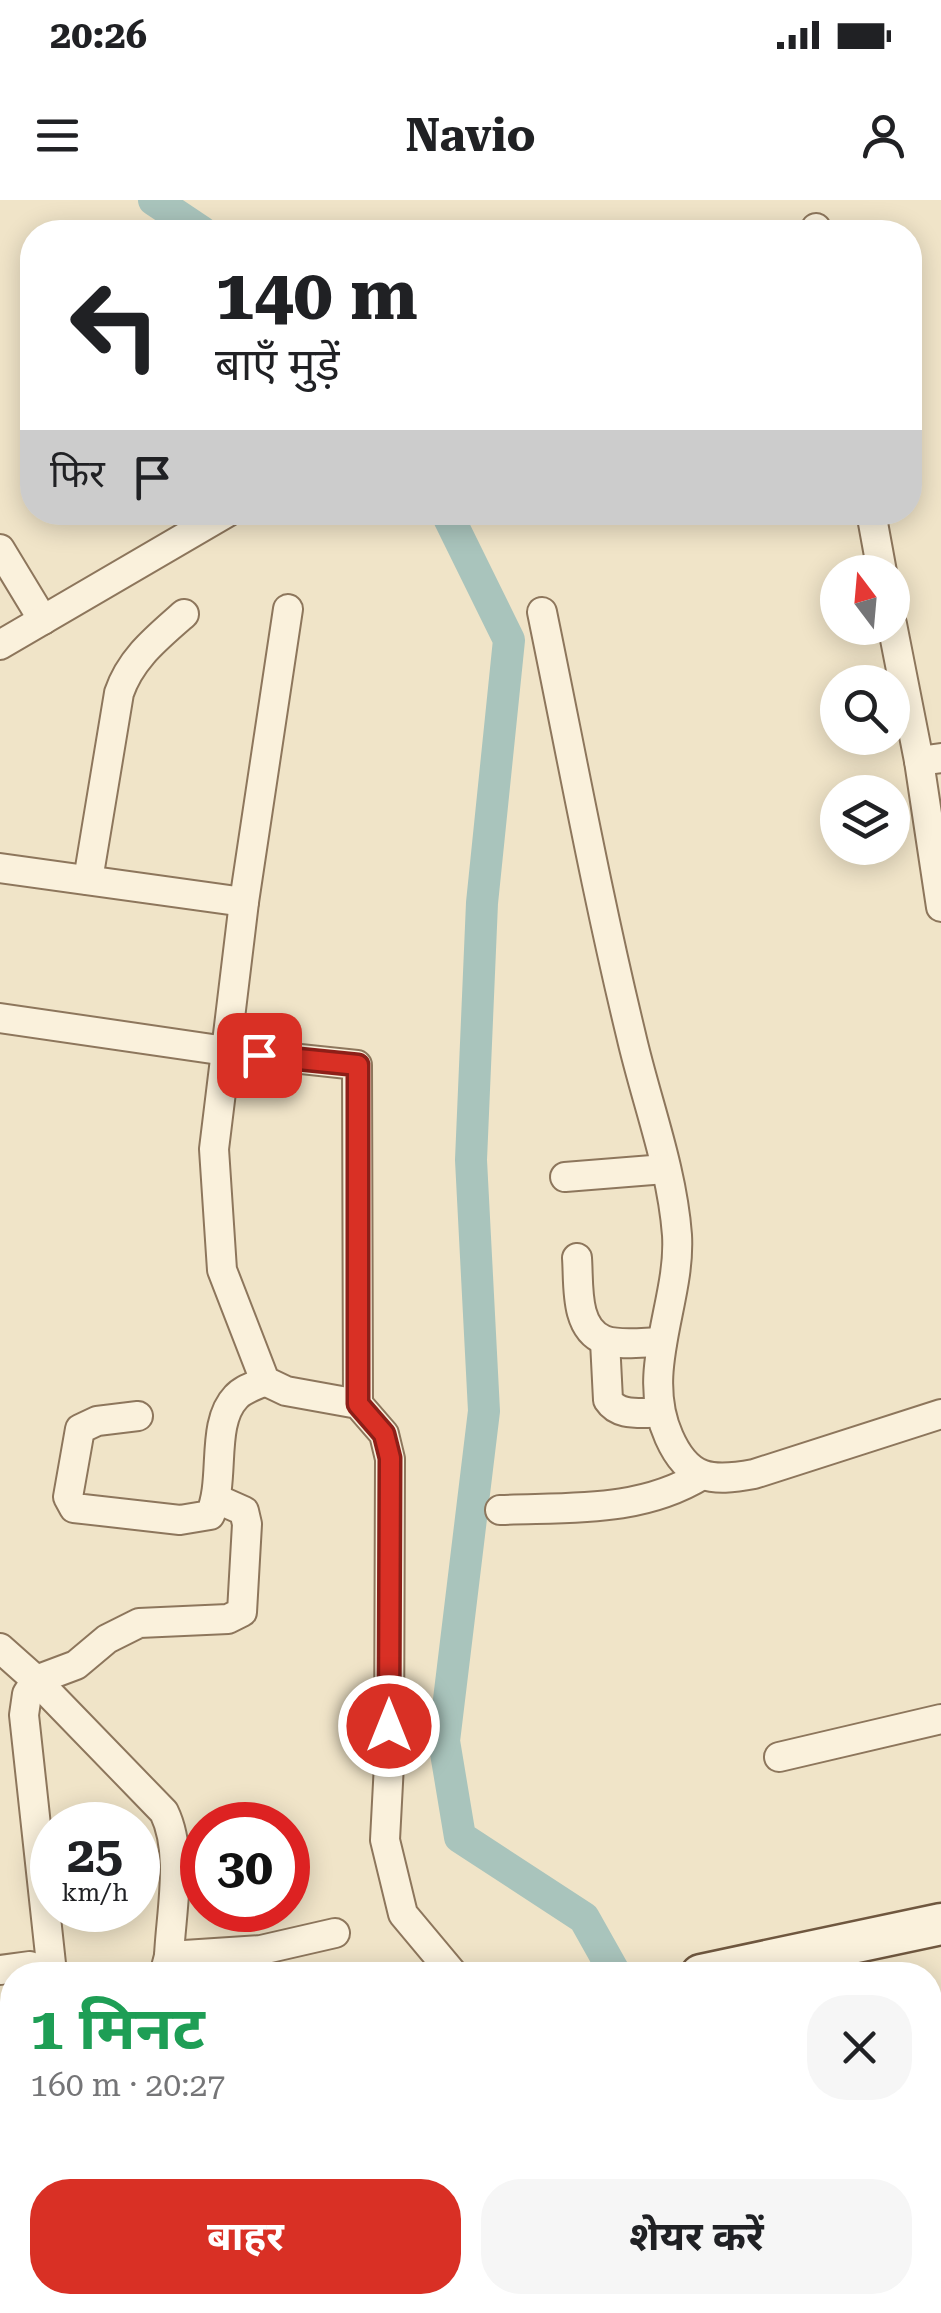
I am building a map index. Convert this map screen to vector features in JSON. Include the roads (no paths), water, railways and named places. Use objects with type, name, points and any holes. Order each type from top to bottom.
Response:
[{"type":"street","points":[[0,645],[181,525]]},
{"type":"street","points":[[873,525],[879,555]]},
{"type":"street","points":[[0,549],[43,620]]},
{"type":"street","points":[[288,609],[244,902],[214,1149],[222,1270],[264,1381],[286,1391],[358,1404],[384,1434],[390,1458],[389,1764],[385,1840],[403,1914],[443,1962]]},
{"type":"street","points":[[542,612],[630,1034],[665,1168],[677,1236],[676,1268],[662,1342],[660,1413],[669,1438],[686,1467],[702,1475],[726,1479],[754,1474],[941,1414]]},
{"type":"street","points":[[88,880],[127,670],[184,614]]},
{"type":"street","points":[[898,645],[930,759],[941,907]]},
{"type":"street","points":[[0,868],[244,902]]},
{"type":"street","points":[[0,1018],[226,1051],[358,1065],[358,1404]]},
{"type":"street","points":[[565,1176],[665,1168]]},
{"type":"street","points":[[577,1258],[582,1315],[588,1326],[606,1341],[662,1342]]},
{"type":"street","points":[[606,1341],[608,1400],[613,1407],[621,1412],[660,1413]]},
{"type":"street","points":[[138,1416],[98,1421],[80,1429],[68,1497],[74,1508],[180,1520],[210,1515],[217,1499],[220,1445],[228,1406],[239,1393],[264,1381]]},
{"type":"street","points":[[500,1510],[638,1503],[678,1490],[702,1475]]},
{"type":"street","points":[[53,1962],[24,1715],[28,1694],[36,1680],[76,1665],[107,1639],[138,1623],[228,1619],[242,1612],[247,1524],[244,1511],[217,1499]]},
{"type":"street","points":[[0,1648],[164,1812],[174,1847],[167,1962]]},
{"type":"street","points":[[778,1757],[941,1719]]},
{"type":"street","points":[[762,1962],[941,1924]]},
{"type":"street","points":[[186,1962],[335,1933]]},
{"type":"waterway","points":[[154,200],[184,220]]},
{"type":"waterway","points":[[452,525],[509,640],[482,903],[471,1160],[484,1411],[444,1741],[460,1837],[584,1918],[609,1962]]}]
